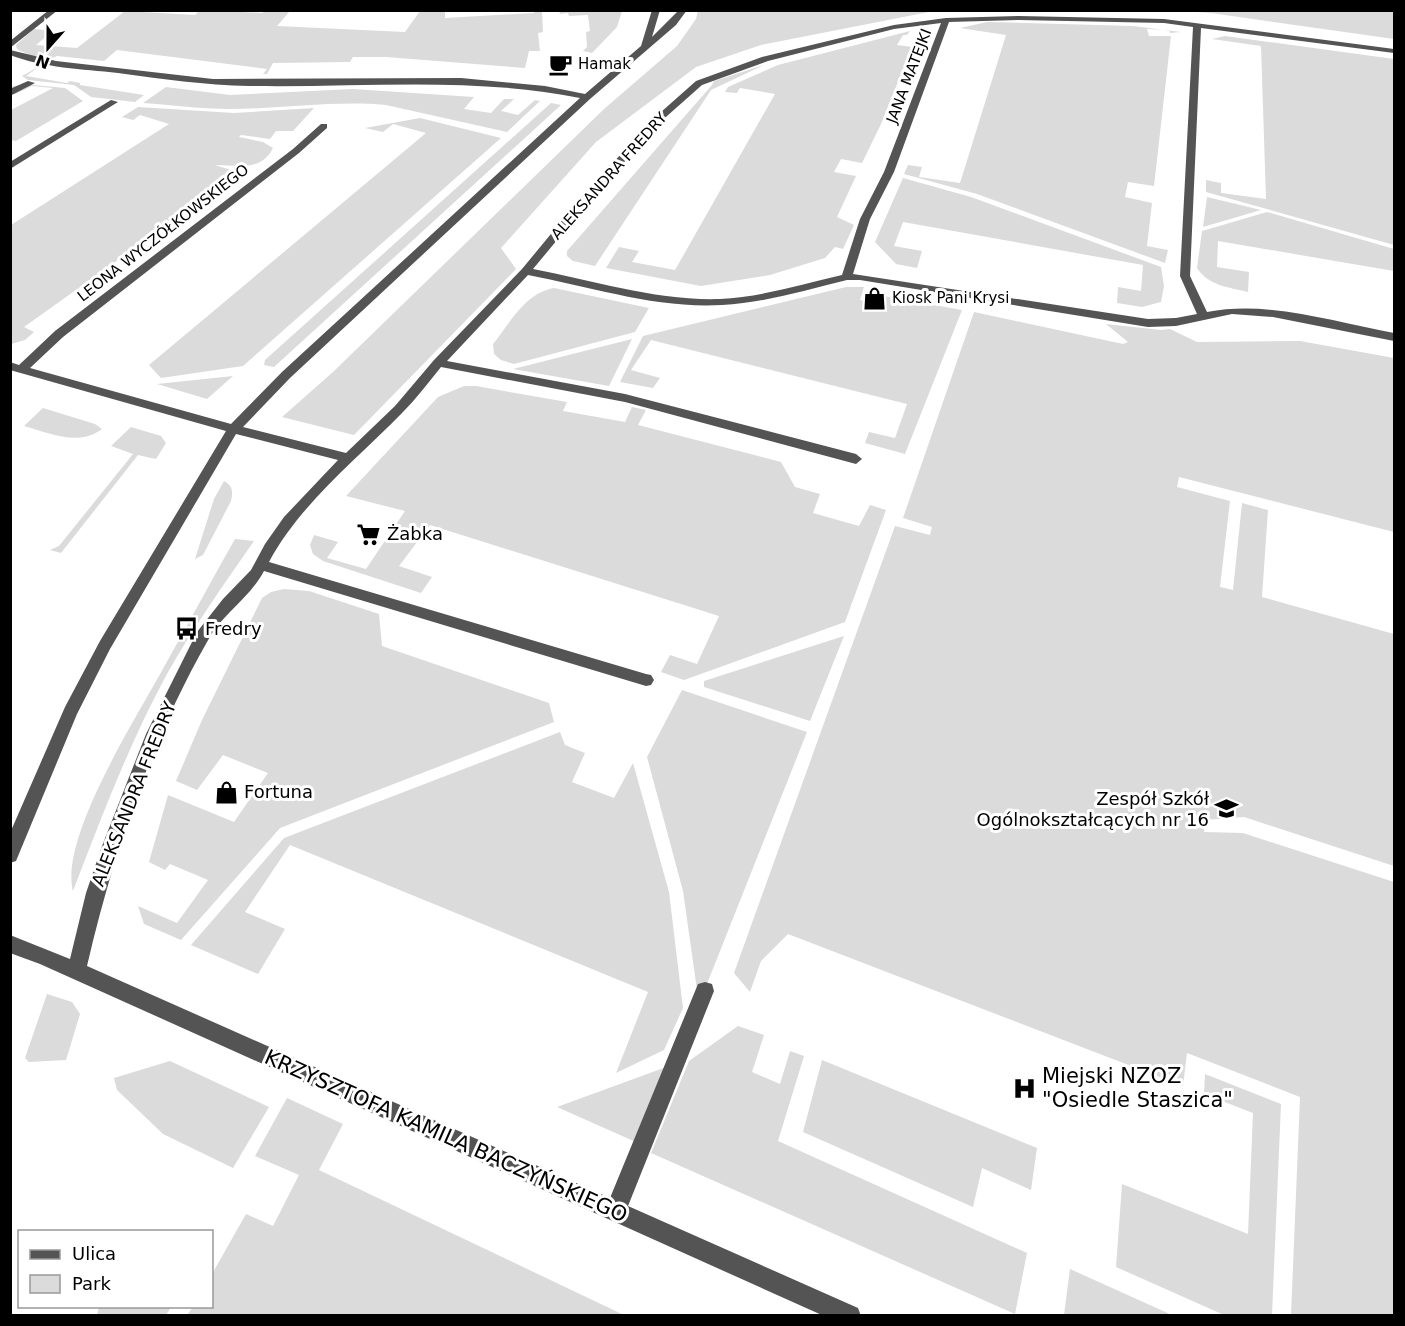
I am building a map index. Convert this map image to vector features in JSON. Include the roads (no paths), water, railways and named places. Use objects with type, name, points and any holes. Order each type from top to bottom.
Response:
[{"type":"street","points":[[10,46],[54,10]]},
{"type":"street","points":[[644,47],[656,10]]},
{"type":"street","points":[[10,855],[75,702],[116,625],[233,429],[286,375],[587,97],[673,23],[683,10]]},
{"type":"street","name":"JANA MATEJKI","points":[[847,277],[865,219],[889,172],[946,20],[1090,18],[1197,24],[1395,51]]},
{"type":"street","name":"ALEKSANDRA FREDRY","points":[[76,972],[94,893],[154,734],[202,636],[228,603],[256,574],[289,521],[348,458],[383,426],[438,363],[526,271],[583,202],[655,122],[699,83],[765,59],[894,27],[946,20]]},
{"type":"street","points":[[1197,24],[1185,276],[1204,317]]},
{"type":"street","points":[[10,52],[45,60],[215,82],[388,79],[531,86],[587,97]]},
{"type":"street","points":[[10,93],[31,82]]},
{"type":"street","points":[[10,166],[114,102]]},
{"type":"street","name":"LEONA WYCZÓŁKOWSKIEGO","points":[[17,367],[296,151],[324,126]]},
{"type":"street","points":[[526,271],[665,298],[704,302],[743,299],[847,277],[906,283],[1090,316],[1176,322],[1233,311],[1273,314],[1395,337]]},
{"type":"street","points":[[438,363],[625,398],[856,459]]},
{"type":"street","name":"LEONA WYCZÓŁKOWSKIEGO","points":[[17,367],[233,429]]},
{"type":"street","points":[[233,429],[348,458]]},
{"type":"street","points":[[261,565],[646,680]]},
{"type":"street","name":"KRZYSZTOFA KAMILA BACZYŃSKIEGO","points":[[10,944],[43,956],[850,1316]]},
{"type":"street","points":[[615,1211],[705,992]]},
{"type":"place","name":"Hamak","points":[[560,64]]},
{"type":"place","name":"Kiosk Pani Krysi","points":[[874,298]]},
{"type":"place","name":"Żabka","points":[[369,534]]},
{"type":"place","name":"Fredry","points":[[187,629]]},
{"type":"place","name":"Fortuna","points":[[226,792]]},
{"type":"place","name":"Zespół Szkół Ogólnokształcących nr 16","points":[[1227,809]]},
{"type":"place","name":"Miejski NZOZ \"Osiedle Staszica\"","points":[[1024,1088]]}]
